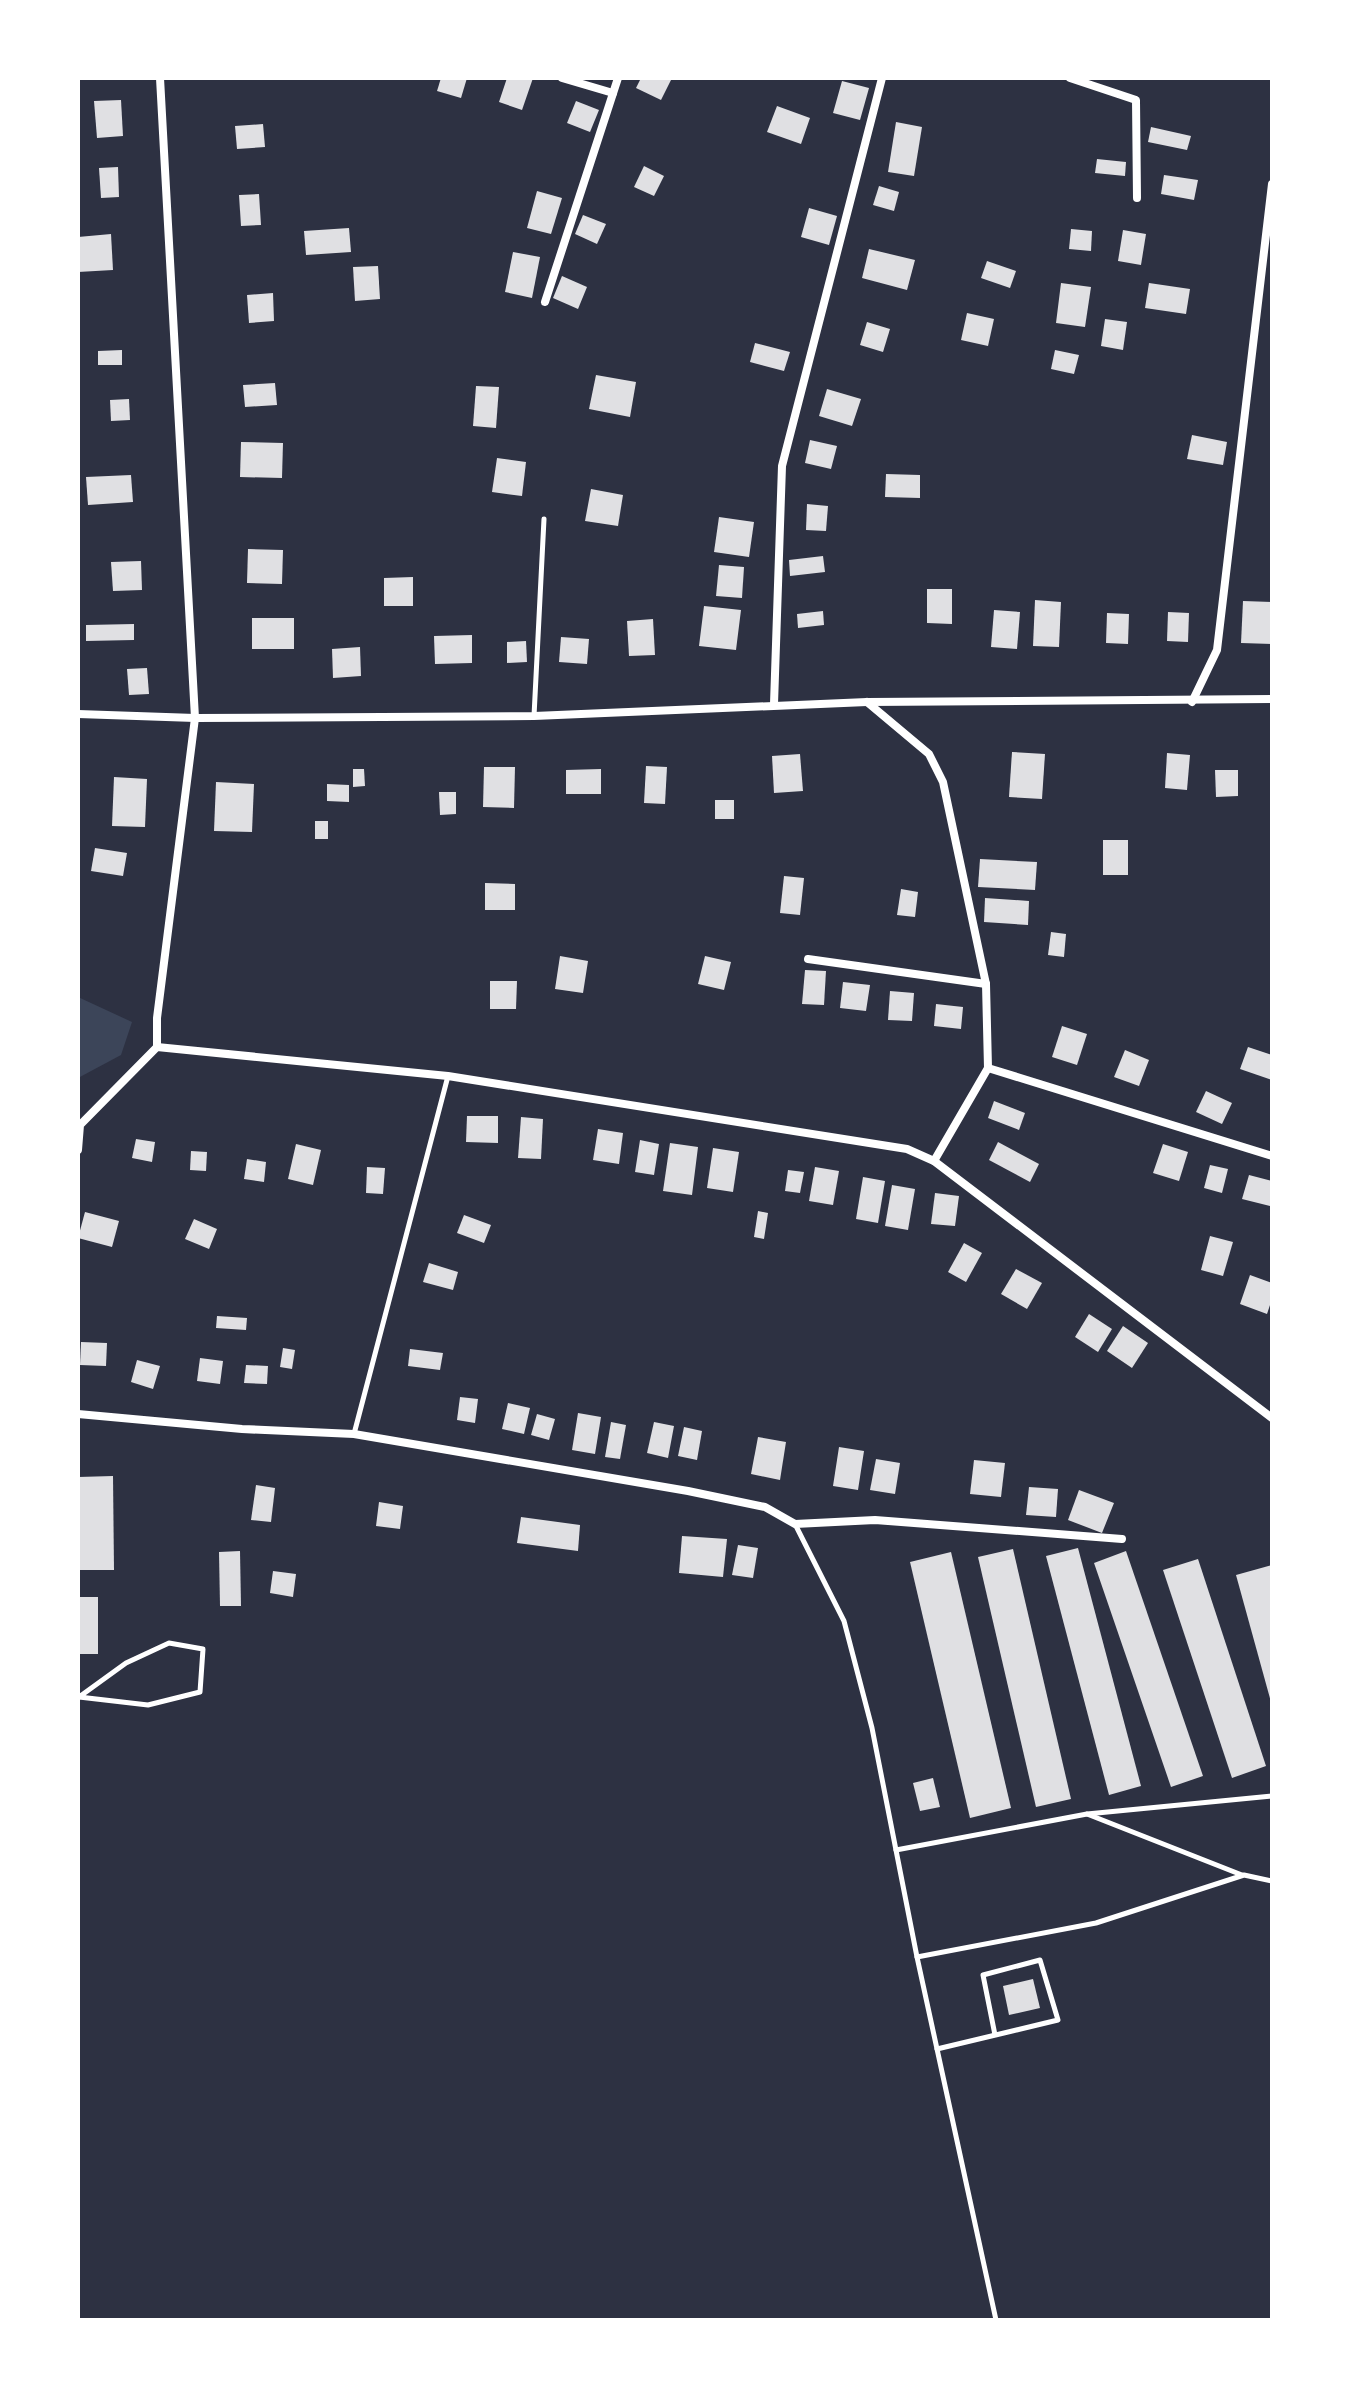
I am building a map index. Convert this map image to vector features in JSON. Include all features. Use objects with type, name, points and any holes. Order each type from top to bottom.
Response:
[{"type":"street","points":[[78,1150],[80,1125],[157,1047],[195,718],[160,78]]},
{"type":"street","points":[[562,78],[613,93]]},
{"type":"street","points":[[545,302],[618,78]]},
{"type":"street","points":[[774,704],[782,466],[882,78]]},
{"type":"street","points":[[1070,78],[1136,100],[1137,198]]},
{"type":"street","points":[[1192,702],[1217,650],[1272,184]]},
{"type":"street","points":[[78,714],[195,718],[534,716],[774,704],[1272,699]]},
{"type":"street","points":[[867,702],[929,754],[943,782],[986,984],[988,1068],[934,1161]]},
{"type":"street","points":[[808,959],[986,984]]},
{"type":"street","points":[[157,1047],[448,1076],[907,1149],[934,1161],[1272,1418]]},
{"type":"street","points":[[988,1068],[1272,1156]]},
{"type":"street","points":[[78,1414],[242,1429],[354,1434],[688,1491],[765,1507],[795,1524],[875,1520],[1122,1539]]},
{"type":"lane","points":[[534,716],[544,519]]},
{"type":"lane","points":[[354,1434],[448,1076]]},
{"type":"lane","points":[[795,1524],[844,1621],[872,1728],[917,1957],[996,2320]]},
{"type":"lane","points":[[169,1643],[203,1649],[200,1692],[148,1705],[78,1697],[126,1663],[169,1643]]},
{"type":"lane","points":[[896,1850],[1087,1814],[1272,1796]]},
{"type":"lane","points":[[1087,1814],[1244,1875],[1272,1881]]},
{"type":"lane","points":[[917,1957],[1096,1923],[1244,1875]]},
{"type":"lane","points":[[937,2049],[1058,2020],[1040,1960],[983,1975],[995,2035]]},
{"type":"shaded area","points":[[78,997],[132,1022],[121,1055],[78,1078]]},
{"type":"building","points":[[441,78],[467,78],[461,98],[437,91]]},
{"type":"building","points":[[507,78],[533,78],[522,110],[499,102]]},
{"type":"building","points":[[641,78],[672,78],[661,100],[636,88]]},
{"type":"building","points":[[842,81],[869,88],[860,120],[833,113]]},
{"type":"building","points":[[121,100],[123,136],[97,138],[94,101]]},
{"type":"building","points":[[576,101],[599,110],[590,132],[567,123]]},
{"type":"building","points":[[777,106],[810,118],[801,144],[767,132]]},
{"type":"building","points":[[896,122],[922,127],[914,176],[888,172]]},
{"type":"building","points":[[263,124],[265,147],[237,149],[235,126]]},
{"type":"building","points":[[1151,127],[1191,136],[1187,150],[1148,142]]},
{"type":"building","points":[[1097,159],[1126,162],[1125,176],[1095,173]]},
{"type":"building","points":[[644,166],[664,176],[654,196],[634,187]]},
{"type":"building","points":[[118,167],[119,197],[101,198],[99,168]]},
{"type":"building","points":[[1164,175],[1198,180],[1194,200],[1161,194]]},
{"type":"building","points":[[879,186],[899,192],[894,211],[873,205]]},
{"type":"building","points":[[537,191],[562,198],[551,234],[527,228]]},
{"type":"building","points":[[259,194],[261,225],[241,226],[239,195]]},
{"type":"building","points":[[809,208],[837,216],[829,245],[801,237]]},
{"type":"building","points":[[583,215],[606,224],[597,244],[575,234]]},
{"type":"building","points":[[349,228],[351,252],[306,255],[304,231]]},
{"type":"building","points":[[1071,229],[1092,231],[1091,251],[1069,249]]},
{"type":"building","points":[[1123,230],[1146,234],[1141,265],[1118,261]]},
{"type":"building","points":[[111,234],[113,270],[78,272],[78,237]]},
{"type":"building","points":[[869,249],[915,260],[907,290],[862,278]]},
{"type":"building","points":[[513,252],[540,257],[532,298],[505,292]]},
{"type":"building","points":[[987,261],[1016,271],[1010,288],[981,278]]},
{"type":"building","points":[[378,266],[380,299],[355,301],[353,267]]},
{"type":"building","points":[[562,276],[587,287],[578,309],[553,298]]},
{"type":"building","points":[[1061,283],[1091,287],[1085,327],[1056,323]]},
{"type":"building","points":[[1149,283],[1190,289],[1186,314],[1145,308]]},
{"type":"building","points":[[273,293],[274,321],[249,323],[247,295]]},
{"type":"building","points":[[967,313],[994,319],[988,346],[961,340]]},
{"type":"building","points":[[1105,319],[1127,322],[1123,350],[1101,346]]},
{"type":"building","points":[[867,322],[890,329],[883,352],[860,345]]},
{"type":"building","points":[[755,343],[790,352],[784,371],[750,362]]},
{"type":"building","points":[[122,350],[122,365],[98,365],[98,351]]},
{"type":"building","points":[[1055,350],[1079,355],[1074,374],[1051,369]]},
{"type":"building","points":[[596,375],[636,382],[630,417],[589,409]]},
{"type":"building","points":[[275,383],[277,405],[245,407],[243,385]]},
{"type":"building","points":[[476,386],[499,387],[496,428],[473,426]]},
{"type":"building","points":[[827,389],[861,399],[852,426],[819,416]]},
{"type":"building","points":[[129,399],[130,420],[111,421],[110,400]]},
{"type":"building","points":[[1192,435],[1227,442],[1223,465],[1187,459]]},
{"type":"building","points":[[810,440],[837,446],[831,469],[805,463]]},
{"type":"building","points":[[241,442],[283,443],[282,478],[240,477]]},
{"type":"building","points":[[497,458],[526,462],[522,496],[492,492]]},
{"type":"building","points":[[886,474],[920,475],[920,498],[885,497]]},
{"type":"building","points":[[131,475],[133,502],[88,505],[86,477]]},
{"type":"building","points":[[591,489],[623,495],[618,526],[585,521]]},
{"type":"building","points":[[807,504],[828,506],[826,531],[806,530]]},
{"type":"building","points":[[719,517],[754,522],[749,557],[714,552]]},
{"type":"building","points":[[248,549],[283,550],[282,584],[247,583]]},
{"type":"building","points":[[823,556],[825,572],[790,576],[789,560]]},
{"type":"building","points":[[141,561],[142,590],[113,591],[111,562]]},
{"type":"building","points":[[719,565],[744,567],[742,598],[716,596]]},
{"type":"building","points":[[413,577],[413,606],[384,606],[384,578]]},
{"type":"building","points":[[927,589],[952,589],[952,624],[927,623]]},
{"type":"building","points":[[1035,600],[1061,602],[1059,647],[1033,646]]},
{"type":"building","points":[[1243,601],[1272,602],[1272,644],[1241,643]]},
{"type":"building","points":[[704,606],[741,610],[736,650],[699,646]]},
{"type":"building","points":[[994,610],[1020,612],[1017,649],[991,647]]},
{"type":"building","points":[[823,611],[824,625],[798,628],[797,614]]},
{"type":"building","points":[[1168,612],[1189,613],[1188,642],[1167,641]]},
{"type":"building","points":[[1107,613],[1129,614],[1128,644],[1106,643]]},
{"type":"building","points":[[252,618],[294,618],[294,649],[252,649]]},
{"type":"building","points":[[653,619],[655,655],[629,656],[627,621]]},
{"type":"building","points":[[134,624],[134,640],[86,641],[86,625]]},
{"type":"building","points":[[472,635],[472,663],[435,664],[434,636]]},
{"type":"building","points":[[561,637],[589,639],[587,664],[559,662]]},
{"type":"building","points":[[526,641],[527,662],[507,663],[507,642]]},
{"type":"building","points":[[360,647],[361,676],[333,678],[332,649]]},
{"type":"building","points":[[147,668],[149,694],[129,695],[127,669]]},
{"type":"building","points":[[1012,752],[1045,754],[1042,799],[1009,797]]},
{"type":"building","points":[[1167,753],[1190,755],[1187,790],[1165,788]]},
{"type":"building","points":[[800,754],[803,791],[774,793],[772,756]]},
{"type":"building","points":[[646,766],[667,767],[665,804],[644,803]]},
{"type":"building","points":[[484,767],[515,767],[514,808],[483,807]]},
{"type":"building","points":[[353,769],[364,769],[365,786],[353,787]]},
{"type":"building","points":[[601,769],[601,794],[566,794],[566,770]]},
{"type":"building","points":[[1215,770],[1238,770],[1238,796],[1216,797]]},
{"type":"building","points":[[114,777],[147,779],[145,827],[112,826]]},
{"type":"building","points":[[216,782],[254,784],[252,832],[214,831]]},
{"type":"building","points":[[327,784],[349,785],[349,802],[327,801]]},
{"type":"building","points":[[439,792],[456,792],[456,814],[440,815]]},
{"type":"building","points":[[715,800],[734,800],[734,819],[715,819]]},
{"type":"building","points":[[315,821],[328,821],[328,839],[315,839]]},
{"type":"building","points":[[1103,840],[1128,840],[1128,875],[1103,875]]},
{"type":"building","points":[[95,848],[127,853],[123,876],[91,871]]},
{"type":"building","points":[[980,859],[1037,862],[1035,890],[978,887]]},
{"type":"building","points":[[784,876],[804,878],[800,915],[780,913]]},
{"type":"building","points":[[485,883],[515,884],[515,910],[485,910]]},
{"type":"building","points":[[901,889],[918,892],[915,917],[897,915]]},
{"type":"building","points":[[985,898],[1029,901],[1028,925],[984,922]]},
{"type":"building","points":[[1051,932],[1066,934],[1064,957],[1048,955]]},
{"type":"building","points":[[560,956],[588,961],[583,993],[555,989]]},
{"type":"building","points":[[705,956],[731,962],[724,990],[698,984]]},
{"type":"building","points":[[805,970],[826,971],[824,1005],[802,1004]]},
{"type":"building","points":[[490,981],[517,981],[516,1009],[490,1009]]},
{"type":"building","points":[[843,982],[870,985],[866,1011],[840,1008]]},
{"type":"building","points":[[890,991],[914,993],[912,1021],[888,1020]]},
{"type":"building","points":[[936,1004],[963,1007],[961,1029],[934,1026]]},
{"type":"building","points":[[1062,1026],[1087,1034],[1077,1065],[1052,1057]]},
{"type":"building","points":[[1248,1047],[1272,1055],[1272,1080],[1240,1069]]},
{"type":"building","points":[[1125,1050],[1149,1060],[1139,1086],[1114,1077]]},
{"type":"building","points":[[1206,1091],[1232,1103],[1222,1124],[1196,1112]]},
{"type":"building","points":[[994,1101],[1025,1113],[1019,1130],[988,1118]]},
{"type":"building","points":[[467,1116],[498,1116],[498,1143],[466,1142]]},
{"type":"building","points":[[521,1117],[543,1119],[541,1159],[518,1158]]},
{"type":"building","points":[[598,1129],[623,1133],[619,1164],[593,1160]]},
{"type":"building","points":[[136,1139],[155,1142],[152,1162],[132,1158]]},
{"type":"building","points":[[640,1140],[659,1144],[654,1175],[635,1172]]},
{"type":"building","points":[[998,1142],[1039,1164],[1030,1182],[989,1160]]},
{"type":"building","points":[[670,1143],[698,1147],[692,1195],[663,1191]]},
{"type":"building","points":[[296,1144],[321,1150],[313,1185],[288,1179]]},
{"type":"building","points":[[1163,1144],[1188,1152],[1179,1181],[1153,1173]]},
{"type":"building","points":[[713,1148],[739,1152],[733,1192],[707,1188]]},
{"type":"building","points":[[191,1151],[207,1152],[206,1171],[190,1170]]},
{"type":"building","points":[[247,1159],[266,1162],[264,1182],[244,1179]]},
{"type":"building","points":[[1210,1165],[1228,1169],[1222,1193],[1204,1188]]},
{"type":"building","points":[[367,1167],[385,1168],[383,1194],[366,1193]]},
{"type":"building","points":[[815,1167],[839,1171],[833,1205],[809,1201]]},
{"type":"building","points":[[788,1170],[804,1172],[800,1193],[785,1191]]},
{"type":"building","points":[[1249,1175],[1272,1181],[1270,1206],[1242,1199]]},
{"type":"building","points":[[863,1177],[885,1181],[878,1223],[856,1219]]},
{"type":"building","points":[[892,1185],[915,1189],[908,1230],[885,1226]]},
{"type":"building","points":[[935,1193],[959,1196],[955,1226],[931,1224]]},
{"type":"building","points":[[758,1211],[768,1213],[764,1239],[754,1237]]},
{"type":"building","points":[[85,1212],[119,1221],[112,1247],[78,1238]]},
{"type":"building","points":[[464,1215],[491,1225],[484,1243],[457,1233]]},
{"type":"building","points":[[194,1219],[217,1229],[209,1249],[185,1239]]},
{"type":"building","points":[[1210,1236],[1233,1242],[1223,1276],[1201,1270]]},
{"type":"building","points":[[964,1243],[982,1253],[966,1282],[948,1272]]},
{"type":"building","points":[[429,1263],[458,1272],[453,1290],[423,1282]]},
{"type":"building","points":[[1016,1269],[1042,1283],[1027,1309],[1001,1294]]},
{"type":"building","points":[[1250,1275],[1272,1283],[1272,1299],[1267,1314],[1240,1304]]},
{"type":"building","points":[[1089,1314],[1112,1329],[1098,1352],[1075,1337]]},
{"type":"building","points":[[217,1316],[247,1318],[246,1330],[216,1328]]},
{"type":"building","points":[[1123,1326],[1148,1343],[1132,1368],[1107,1351]]},
{"type":"building","points":[[81,1342],[107,1343],[106,1366],[80,1365]]},
{"type":"building","points":[[283,1348],[295,1350],[292,1369],[280,1367]]},
{"type":"building","points":[[410,1349],[443,1353],[440,1370],[408,1366]]},
{"type":"building","points":[[200,1358],[223,1361],[220,1384],[197,1381]]},
{"type":"building","points":[[137,1360],[160,1366],[153,1389],[131,1382]]},
{"type":"building","points":[[246,1365],[268,1366],[267,1384],[244,1383]]},
{"type":"building","points":[[460,1397],[478,1399],[475,1423],[457,1420]]},
{"type":"building","points":[[508,1403],[530,1408],[524,1434],[502,1429]]},
{"type":"building","points":[[578,1413],[601,1417],[595,1454],[572,1450]]},
{"type":"building","points":[[537,1414],[555,1419],[549,1440],[531,1435]]},
{"type":"building","points":[[611,1422],[626,1425],[620,1459],[605,1457]]},
{"type":"building","points":[[654,1422],[674,1426],[668,1458],[647,1453]]},
{"type":"building","points":[[684,1427],[702,1431],[697,1460],[678,1456]]},
{"type":"building","points":[[758,1437],[786,1442],[780,1480],[751,1474]]},
{"type":"building","points":[[839,1447],[864,1451],[858,1490],[833,1486]]},
{"type":"building","points":[[876,1459],[900,1463],[895,1494],[870,1490]]},
{"type":"building","points":[[974,1460],[1005,1463],[1001,1497],[970,1494]]},
{"type":"building","points":[[113,1476],[114,1570],[78,1570],[78,1477]]},
{"type":"building","points":[[256,1485],[275,1488],[271,1522],[251,1520]]},
{"type":"building","points":[[1029,1487],[1058,1489],[1056,1517],[1026,1515]]},
{"type":"building","points":[[1079,1490],[1114,1503],[1102,1533],[1068,1520]]},
{"type":"building","points":[[379,1502],[403,1506],[400,1529],[376,1526]]},
{"type":"building","points":[[521,1517],[580,1525],[578,1551],[517,1543]]},
{"type":"building","points":[[682,1536],[727,1539],[723,1577],[679,1573]]},
{"type":"building","points":[[738,1545],[758,1548],[753,1578],[732,1575]]},
{"type":"building","points":[[1078,1548],[1141,1786],[1109,1795],[1046,1556]]},
{"type":"building","points":[[1013,1549],[1071,1799],[1036,1807],[978,1557]]},
{"type":"building","points":[[240,1551],[241,1606],[220,1606],[219,1552]]},
{"type":"building","points":[[1126,1551],[1203,1776],[1171,1787],[1094,1563]]},
{"type":"building","points":[[951,1552],[1011,1808],[970,1818],[910,1562]]},
{"type":"building","points":[[1198,1559],[1266,1766],[1232,1778],[1163,1570]]},
{"type":"building","points":[[1272,1565],[1272,1702],[1271,1702],[1236,1575]]},
{"type":"building","points":[[273,1571],[296,1574],[293,1597],[270,1593]]},
{"type":"building","points":[[78,1597],[98,1597],[98,1654],[78,1654]]},
{"type":"building","points":[[933,1778],[940,1807],[920,1811],[913,1783]]},
{"type":"building","points":[[1033,1979],[1040,2008],[1009,2015],[1003,1986]]}]
